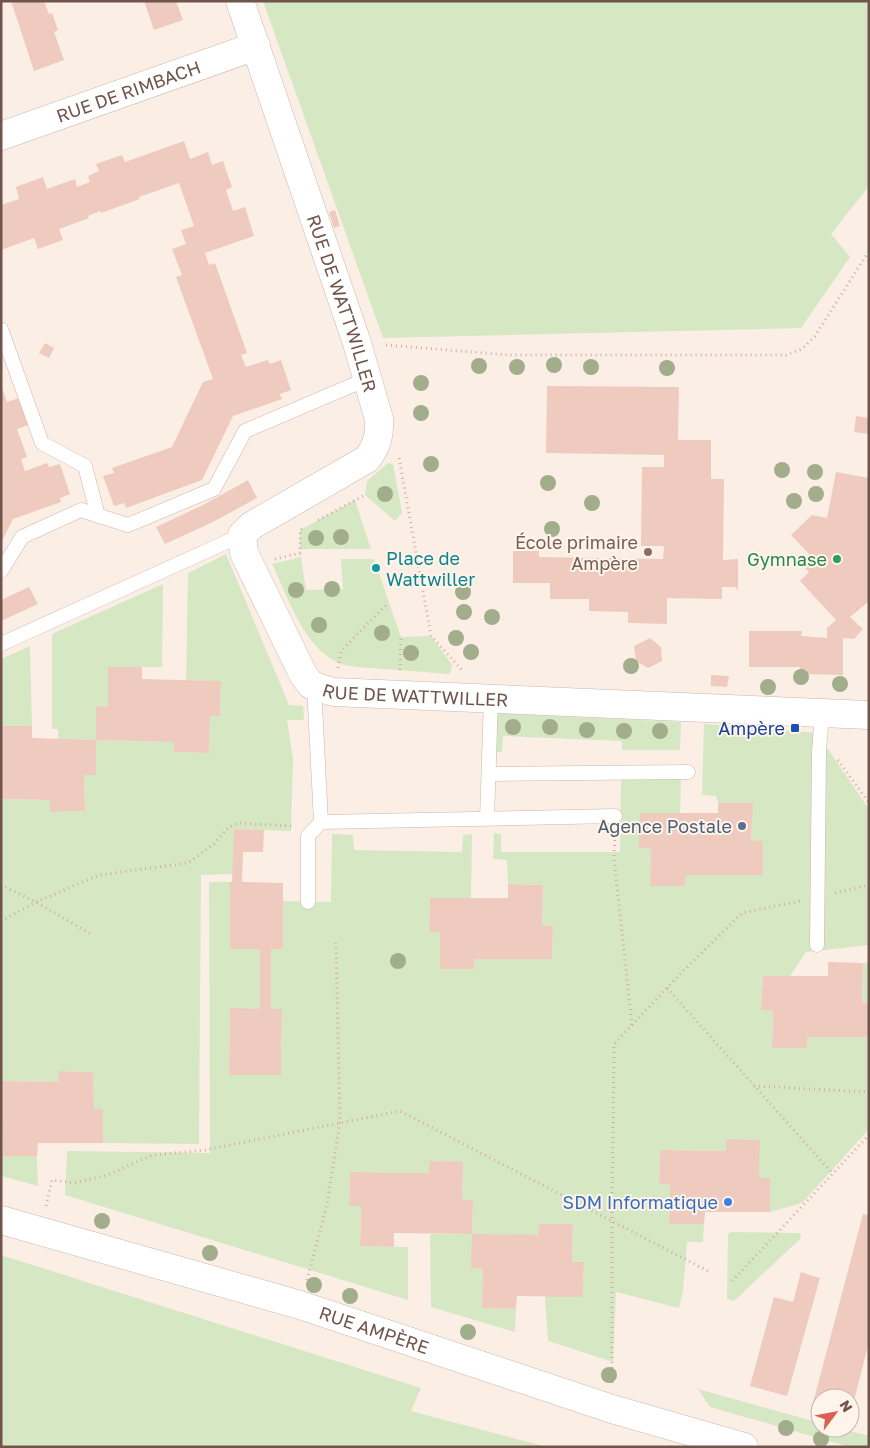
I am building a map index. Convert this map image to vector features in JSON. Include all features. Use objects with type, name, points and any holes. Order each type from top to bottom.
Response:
[{"type":"street","name":"RUE DE WATTWILLER","points":[[240,1],[368,379],[379,419],[380,431],[376,447]]},
{"type":"street","name":"RUE DE RIMBACH","points":[[1,136],[256,46]]},
{"type":"street","points":[[242,536],[251,526],[367,459],[376,447]]},
{"type":"street","name":"RUE DE WATTWILLER","points":[[242,536],[244,553],[303,674],[311,685],[324,689],[490,700],[869,715]]},
{"type":"street","name":"RUE AMPÈRE","points":[[1,1220],[300,1305],[612,1409],[744,1447]]},
{"type":"lane","points":[[1,328],[42,444],[85,466],[98,516]]},
{"type":"lane","points":[[1,571],[22,537],[81,510],[128,525],[214,489],[245,431],[368,379]]},
{"type":"lane","points":[[1,644],[242,536]]},
{"type":"lane","points":[[308,902],[308,836],[321,822],[324,689]]},
{"type":"lane","points":[[488,819],[490,700]]},
{"type":"lane","points":[[817,946],[819,752],[822,712]]},
{"type":"lane","points":[[488,774],[688,772]]},
{"type":"lane","points":[[321,822],[615,816]]},
{"type":"path","points":[[357,343],[509,355],[786,355],[802,349],[815,336],[869,251]]},
{"type":"path","points":[[376,447],[400,458],[431,636],[464,671]]},
{"type":"path","points":[[316,522],[365,495]]},
{"type":"path","points":[[300,549],[300,530],[308,526]]},
{"type":"path","points":[[324,689],[341,651],[388,603]]},
{"type":"path","points":[[400,695],[401,637]]},
{"type":"path","points":[[836,757],[869,803]]},
{"type":"path","points":[[615,816],[614,858],[632,1026]]},
{"type":"path","points":[[1,921],[36,902],[99,875],[188,862],[214,844],[229,827],[239,823],[294,826],[308,836]]},
{"type":"path","points":[[1,885],[36,902],[91,934]]},
{"type":"path","points":[[612,1409],[614,1044],[742,913],[869,885]]},
{"type":"path","points":[[300,1305],[327,1204],[340,1122],[336,944]]},
{"type":"path","points":[[667,988],[833,1174]]},
{"type":"path","points":[[753,1086],[869,1092]]},
{"type":"path","points":[[40,1232],[52,1180],[76,1183],[107,1175],[152,1155],[204,1150],[400,1111],[708,1271]]},
{"type":"path","points":[[732,1281],[869,1135]]},
{"type":"green space","points":[[263,1],[869,1],[869,186],[831,234],[850,257],[801,328],[383,338]]},
{"type":"green space","points":[[388,463],[393,464],[402,513],[395,521],[365,495],[367,481]]},
{"type":"green space","points":[[355,500],[371,549],[300,549],[300,530]]},
{"type":"green space","points":[[226,554],[289,705],[303,706],[304,720],[287,720],[293,759],[291,831],[234,829],[233,874],[201,875],[199,1144],[103,1143],[103,1110],[94,1109],[93,1072],[59,1071],[58,1082],[1,1081],[1,799],[50,800],[50,812],[85,811],[84,775],[58,739],[58,729],[52,729],[52,634],[163,584],[162,667],[108,667],[108,707],[97,706],[96,740],[174,742],[175,752],[209,753],[210,716],[220,715],[221,682],[186,680],[188,573]]},
{"type":"green space","points":[[301,557],[306,590],[343,589],[341,559],[374,559],[401,637],[431,636],[452,665],[450,674],[352,666],[339,663],[322,652],[312,642],[296,617],[272,564]]},
{"type":"green space","points":[[30,646],[32,726],[1,726],[1,659]]},
{"type":"green space","points":[[495,713],[681,722],[680,750],[622,750],[622,741],[503,736],[502,752],[494,752]]},
{"type":"green space","points":[[704,724],[817,733],[869,809],[869,945],[806,952],[790,976],[763,976],[761,1009],[773,1010],[772,1048],[807,1048],[807,1037],[869,1037],[869,1129],[802,1203],[770,1212],[770,1179],[759,1178],[759,1140],[726,1140],[726,1151],[660,1150],[659,1184],[670,1185],[669,1224],[704,1224],[703,1242],[687,1242],[683,1291],[679,1308],[616,1292],[613,1362],[548,1341],[545,1296],[583,1296],[584,1262],[572,1262],[573,1224],[539,1224],[538,1235],[471,1268],[483,1268],[482,1308],[516,1309],[515,1332],[431,1307],[430,1234],[472,1234],[473,1200],[462,1199],[463,1162],[429,1162],[429,1173],[350,1172],[349,1206],[361,1206],[360,1246],[408,1247],[408,1300],[65,1195],[67,1151],[210,1153],[209,882],[230,882],[230,949],[260,949],[260,1009],[230,1009],[229,1074],[281,1075],[282,1010],[271,1009],[271,949],[283,949],[283,901],[331,902],[332,834],[353,835],[354,850],[462,852],[463,835],[472,834],[471,898],[430,898],[429,932],[440,932],[440,968],[474,969],[474,959],[552,959],[553,926],[542,925],[543,885],[508,884],[507,860],[493,859],[494,833],[501,834],[501,852],[620,852],[621,776],[681,776],[680,813],[651,848],[650,886],[685,875],[763,875],[763,841],[751,840],[752,804],[718,803],[716,796],[702,795]]},
{"type":"green space","points":[[863,963],[869,963],[869,1003],[862,1003]]},
{"type":"green space","points":[[1,1119],[3,1119],[3,1155],[37,1156],[38,1186],[1,1176]]},
{"type":"green space","points":[[731,1232],[800,1233],[801,1238],[734,1301],[727,1299],[728,1234]]},
{"type":"green space","points":[[1,1255],[421,1388],[411,1411],[547,1447],[1,1447]]},
{"type":"green space","points":[[698,1389],[810,1420],[810,1436],[710,1407]]},
{"type":"green space","points":[[860,1434],[869,1436],[869,1447],[850,1447],[818,1438],[860,1438]]},
{"type":"building","points":[[11,1],[44,1],[49,14],[52,13],[58,30],[54,32],[64,60],[34,71]]},
{"type":"building","points":[[144,1],[176,1],[183,20],[154,30]]},
{"type":"building","points":[[184,141],[190,159],[208,152],[212,165],[223,161],[232,187],[226,190],[233,211],[245,207],[254,236],[205,253],[209,265],[215,263],[247,353],[241,355],[246,367],[268,360],[270,364],[281,360],[291,390],[280,394],[282,399],[233,416],[202,480],[126,508],[124,503],[114,506],[103,476],[114,473],[112,468],[172,447],[203,382],[213,379],[176,277],[182,275],[172,249],[186,244],[181,230],[194,226],[179,183],[101,213],[100,211],[88,216],[89,218],[59,229],[63,240],[38,249],[34,238],[1,250],[1,205],[19,199],[16,187],[43,177],[47,189],[75,179],[77,187],[90,182],[88,176],[99,171],[96,164],[122,155],[125,162]]},
{"type":"building","points":[[335,210],[340,226],[334,228],[329,212]]},
{"type":"building","points":[[45,343],[54,348],[49,358],[39,353]]},
{"type":"building","points":[[1,385],[7,402],[19,398],[28,425],[17,429],[27,457],[21,459],[25,471],[47,463],[49,467],[60,464],[70,494],[60,498],[61,502],[13,519],[1,543]]},
{"type":"building","points":[[547,386],[679,387],[678,440],[711,440],[711,479],[724,479],[723,560],[738,559],[738,591],[736,587],[722,587],[722,599],[667,598],[667,624],[628,623],[628,612],[589,611],[589,599],[550,599],[550,583],[513,583],[513,551],[539,551],[539,557],[663,559],[664,546],[641,546],[642,467],[664,467],[664,455],[546,453]]},
{"type":"building","points":[[856,416],[869,418],[869,434],[854,432]]},
{"type":"building","name":"Gymnase","points":[[836,472],[869,478],[869,601],[850,617],[863,629],[854,639],[843,638],[843,675],[800,674],[800,667],[749,667],[749,631],[802,631],[801,636],[827,638],[827,628],[836,620],[800,581],[809,572],[800,563],[809,554],[791,535],[812,515],[827,518]]},
{"type":"building","points":[[248,480],[257,498],[213,522],[165,544],[156,527],[203,505]]},
{"type":"building","points":[[29,587],[38,604],[1,621],[1,600]]},
{"type":"building","points":[[650,638],[661,647],[662,661],[648,668],[636,661],[634,646]]},
{"type":"building","points":[[108,667],[142,667],[142,679],[221,681],[220,716],[210,716],[209,753],[174,752],[174,742],[96,740],[96,706],[108,707]]},
{"type":"building","points":[[711,675],[729,676],[727,687],[711,686]]},
{"type":"building","points":[[1,726],[32,726],[32,738],[96,740],[96,775],[84,775],[85,811],[50,812],[50,800],[1,799]]},
{"type":"building","points":[[718,803],[753,803],[751,840],[763,841],[763,875],[685,875],[685,886],[650,886],[651,848],[639,848],[640,813],[718,813]]},
{"type":"building","points":[[234,829],[264,830],[263,852],[243,852],[242,882],[283,883],[283,949],[271,949],[271,1009],[282,1009],[281,1075],[229,1075],[230,1008],[260,1009],[260,949],[230,949],[230,882],[232,882]]},
{"type":"building","points":[[508,884],[543,885],[542,925],[553,926],[552,959],[474,959],[474,969],[440,969],[440,932],[429,932],[430,898],[508,898]]},
{"type":"building","points":[[828,962],[863,963],[862,1003],[869,1003],[869,1037],[807,1037],[807,1048],[772,1048],[773,1010],[761,1010],[763,976],[828,976]]},
{"type":"building","points":[[59,1071],[93,1072],[94,1109],[103,1109],[103,1143],[38,1143],[37,1156],[3,1156],[1,1081],[58,1082]]},
{"type":"building","points":[[726,1139],[760,1140],[759,1178],[770,1178],[770,1212],[705,1212],[704,1224],[669,1224],[670,1185],[659,1184],[660,1150],[726,1151]]},
{"type":"building","points":[[429,1161],[463,1162],[462,1199],[473,1200],[472,1234],[394,1233],[394,1247],[360,1246],[361,1206],[349,1206],[350,1172],[429,1173]]},
{"type":"building","points":[[863,1214],[869,1215],[869,1342],[857,1388],[817,1388]]},
{"type":"building","points":[[539,1224],[573,1224],[572,1262],[584,1262],[583,1297],[517,1296],[516,1309],[482,1308],[483,1268],[471,1268],[472,1234],[538,1235]]},
{"type":"building","points":[[801,1272],[820,1278],[787,1396],[750,1386],[774,1297],[793,1302]]},
{"type":"place","name":"École primaire Ampère","points":[[648,552]]},
{"type":"place","name":"Gymnase","points":[[837,559]]},
{"type":"place","name":"Place de Wattwiller","points":[[376,568]]},
{"type":"place","name":"Ampère","points":[[795,728]]},
{"type":"place","name":"Agence Postale","points":[[742,826]]},
{"type":"place","name":"SDM Informatique","points":[[728,1202]]}]
